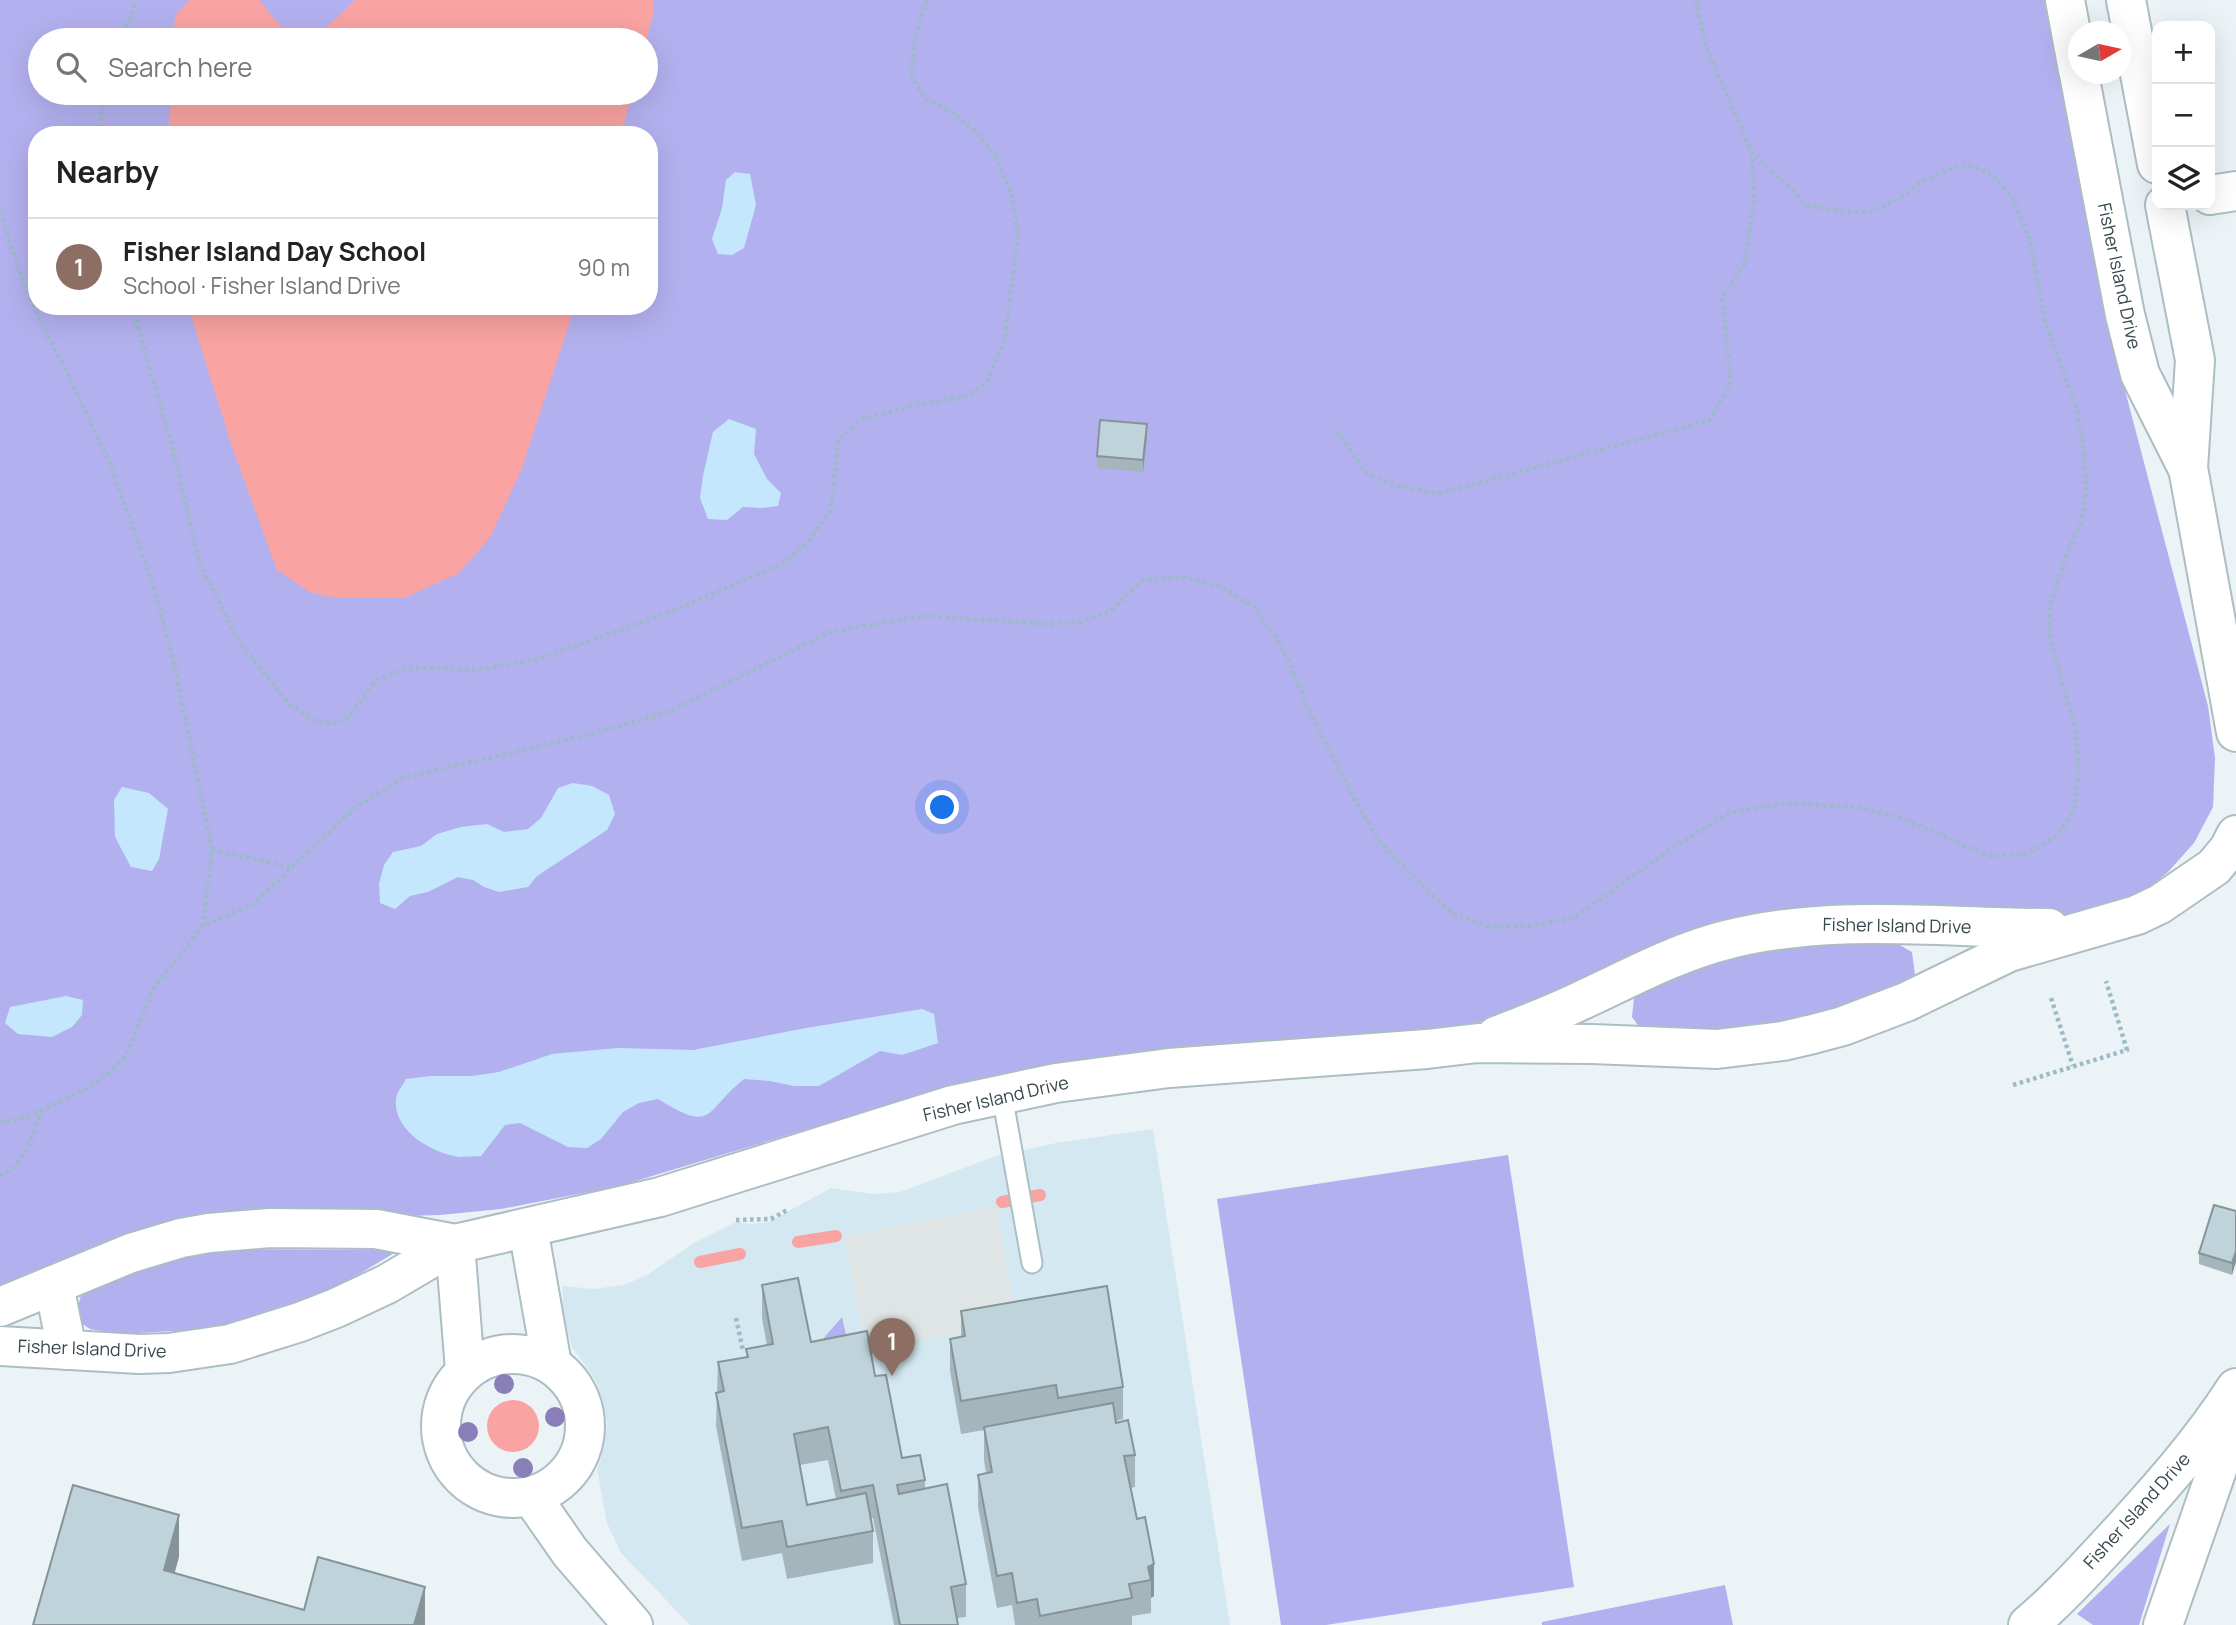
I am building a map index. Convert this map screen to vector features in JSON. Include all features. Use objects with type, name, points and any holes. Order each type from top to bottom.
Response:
[{"type":"street","name":"Fisher Island Drive","points":[[2065,0],[2069,21]]},
{"type":"street","points":[[2126,0],[2154,147]]},
{"type":"street","name":"Fisher Island Drive","points":[[2081,84],[2125,315],[2140,374],[2188,468]]},
{"type":"street","points":[[2215,194],[2236,191]]},
{"type":"street","points":[[2106,213],[2152,205]]},
{"type":"street","name":"Fisher Island Drive","points":[[2166,210],[2194,360],[2188,468],[2235,721]]},
{"type":"street","name":"Fisher Island Drive","points":[[0,1346],[169,1353],[230,1344],[336,1308],[387,1284],[455,1244],[660,1197],[941,1109],[1056,1083],[1169,1068],[1478,1043],[1717,1049],[1783,1041],[1843,1026],[1906,1002],[2009,952],[2137,915],[2201,878],[2234,847]]},
{"type":"street","name":"Fisher Island Drive","points":[[1478,1043],[1577,1003],[1690,951],[1755,934],[1854,923],[2086,929]]},
{"type":"street","points":[[1922,925],[1935,988]]},
{"type":"street","points":[[1619,982],[1630,1046]]},
{"type":"street","points":[[528,1228],[552,1365]]},
{"type":"street","name":"Fisher Island Drive","points":[[0,1307],[156,1245],[181,1238],[238,1230],[376,1229],[455,1244]]},
{"type":"street","points":[[455,1244],[466,1370]]},
{"type":"street","points":[[54,1285],[67,1350]]},
{"type":"street","points":[[505,1354],[522,1355],[552,1365],[573,1386],[584,1415],[586,1468],[531,1496],[511,1497],[480,1490],[466,1482],[449,1460],[442,1431],[448,1391],[466,1370],[479,1360],[505,1354]]},
{"type":"street","name":"Fisher Island Drive","points":[[2038,1623],[2185,1459],[2236,1388]]},
{"type":"street","name":"Fisher Island Drive","points":[[2163,1625],[2236,1415]]},
{"type":"street","points":[[531,1496],[570,1552],[633,1625]]},
{"type":"lane","points":[[1002,1095],[1032,1263]]},
{"type":"path","points":[[125,28],[137,0]]},
{"type":"path","points":[[135,315],[173,450],[200,562],[237,638],[287,702],[312,720],[332,724],[346,719],[376,680],[403,669],[477,670],[542,658],[678,608],[786,562],[810,539],[831,509],[838,440],[864,418],[963,397],[986,384],[1005,338],[1018,236],[1012,195],[997,158],[977,133],[956,115],[926,99],[912,78],[914,39],[926,0]]},
{"type":"path","points":[[1338,431],[1363,471],[1387,484],[1438,494],[1710,420],[1731,383],[1721,297],[1744,265],[1754,201],[1752,153],[1706,47],[1696,0]]},
{"type":"path","points":[[100,126],[101,105]]},
{"type":"path","points":[[0,1121],[18,1120],[99,1082],[126,1056],[154,987],[203,926],[253,904],[357,806],[403,778],[592,734],[666,713],[830,632],[885,620],[923,616],[1049,624],[1079,623],[1111,611],[1143,580],[1181,577],[1219,586],[1254,607],[1274,634],[1290,664],[1307,707],[1378,839],[1406,870],[1454,914],[1490,927],[1529,926],[1574,918],[1675,846],[1729,813],[1784,803],[1855,807],[1899,817],[1989,856],[2024,855],[2057,836],[2074,810],[2079,771],[2075,727],[2049,634],[2049,609],[2082,519],[2086,491],[2084,451],[2077,410],[2045,321],[2030,240],[2013,199],[1993,175],[1968,163],[1920,183],[1900,198],[1870,212],[1838,211],[1808,205],[1752,153]]},
{"type":"path","points":[[0,212],[28,293]]},
{"type":"path","points":[[37,315],[109,461],[153,584],[176,674],[212,850],[203,926]]},
{"type":"path","points":[[212,850],[290,867]]},
{"type":"path","points":[[2013,1085],[2127,1050],[2106,981]]},
{"type":"path","points":[[2051,998],[2073,1066]]},
{"type":"path","points":[[0,1176],[27,1150],[42,1110]]},
{"type":"path","points":[[736,1220],[771,1220],[789,1209]]},
{"type":"path","points":[[736,1318],[743,1352]]},
{"type":"shaded area","points":[[0,0],[2048,0],[2116,356],[2208,706],[2215,758],[2213,807],[2194,843],[2168,872],[2145,891],[2111,907],[2038,920],[1837,917],[1539,1008],[1461,1026],[1133,1058],[981,1082],[841,1119],[619,1186],[501,1209],[440,1215],[374,1217],[0,1290]]},
{"type":"shaded area","points":[[189,0],[259,0],[274,19],[286,28],[173,28],[176,15]]},
{"type":"shaded area","points":[[355,0],[653,0],[650,28],[324,28]]},
{"type":"shaded area","points":[[171,105],[629,105],[623,126],[169,126]]},
{"type":"shaded area","points":[[191,315],[572,315],[522,468],[491,536],[459,573],[404,598],[330,597],[310,592],[277,570],[232,447]]},
{"type":"shaded area","points":[[1868,942],[1898,944],[1912,952],[1915,975],[1899,992],[1815,1026],[1647,1038],[1632,1017],[1634,998],[1662,983],[1718,961],[1777,949]]},
{"type":"shaded area","points":[[1153,1129],[1230,1625],[690,1625],[621,1553],[607,1523],[597,1469],[607,1424],[603,1401],[596,1381],[572,1347],[564,1317],[562,1286],[594,1289],[624,1285],[647,1275],[694,1243],[736,1222],[769,1222],[831,1188],[873,1194],[900,1192],[993,1157],[1056,1143]]},
{"type":"shaded area","points":[[1508,1155],[1574,1587],[1326,1625],[1281,1625],[1217,1199]]},
{"type":"shaded area","points":[[996,1207],[1017,1321],[866,1351],[845,1236]]},
{"type":"shaded area","points":[[216,1249],[399,1250],[328,1293],[234,1328],[117,1334],[90,1329],[75,1319],[81,1295],[128,1273]]},
{"type":"shaded area","points":[[842,1317],[850,1353],[807,1349],[823,1339]]},
{"type":"shaded area","points":[[513,1400],[523,1402],[531,1408],[537,1416],[537,1436],[531,1444],[523,1450],[513,1452],[503,1450],[495,1444],[489,1436],[487,1426],[489,1416],[495,1408],[503,1402]]},
{"type":"shaded area","points":[[2170,1524],[2139,1625],[2093,1625],[2077,1614]]},
{"type":"shaded area","points":[[1725,1585],[1733,1625],[1542,1625],[1542,1622]]},
{"type":"sand","points":[[735,172],[750,174],[756,205],[744,248],[732,255],[718,254],[712,239],[722,208],[726,180]]},
{"type":"sand","points":[[729,419],[756,429],[754,454],[767,479],[781,493],[778,506],[743,507],[727,520],[708,519],[700,498],[703,476],[713,432]]},
{"type":"sand","points":[[573,783],[592,786],[609,795],[615,814],[607,830],[537,876],[528,887],[499,892],[473,880],[458,877],[428,892],[410,896],[395,909],[380,903],[379,884],[384,865],[393,852],[421,846],[437,834],[461,827],[487,824],[504,832],[528,829],[541,818],[558,788]]},
{"type":"sand","points":[[122,787],[149,793],[168,809],[159,859],[152,871],[131,867],[115,837],[114,800]]},
{"type":"sand","points":[[66,996],[83,1000],[82,1015],[72,1027],[52,1037],[18,1034],[5,1023],[10,1007]]},
{"type":"sand","points":[[922,1009],[934,1014],[938,1043],[902,1055],[880,1051],[819,1086],[794,1086],[744,1079],[714,1109],[699,1117],[676,1110],[658,1099],[639,1103],[623,1112],[601,1139],[587,1148],[568,1147],[520,1123],[505,1125],[481,1156],[448,1155],[416,1138],[407,1130],[396,1110],[396,1098],[406,1079],[499,1072],[552,1054],[618,1048],[693,1050]]},
{"type":"building","points":[[1100,420],[1147,424],[1143,460],[1097,456]]},
{"type":"building","points":[[2214,1205],[2236,1211],[2236,1251],[2232,1263],[2199,1253]]},
{"type":"building","points":[[798,1278],[811,1342],[867,1331],[875,1376],[886,1375],[902,1458],[920,1455],[925,1480],[897,1485],[899,1494],[947,1484],[966,1584],[951,1587],[958,1625],[900,1625],[873,1485],[841,1491],[828,1427],[794,1434],[807,1505],[866,1493],[873,1531],[787,1547],[782,1521],[742,1528],[716,1393],[724,1391],[718,1362],[748,1357],[746,1349],[773,1344],[762,1285]]},
{"type":"building","points":[[1107,1286],[1123,1387],[1058,1398],[1056,1385],[961,1401],[950,1339],[965,1336],[961,1311]]},
{"type":"building","points":[[1113,1403],[1116,1423],[1128,1420],[1135,1455],[1124,1456],[1137,1519],[1145,1517],[1154,1564],[1148,1567],[1151,1580],[1129,1584],[1132,1598],[1040,1616],[1037,1599],[1017,1603],[1012,1573],[997,1576],[978,1475],[992,1472],[984,1427]]},
{"type":"building","points":[[73,1485],[179,1515],[164,1570],[304,1610],[318,1557],[425,1587],[414,1625],[33,1625]]},
{"type":"waterway","points":[[1002,1202],[1040,1195]]},
{"type":"waterway","points":[[798,1242],[836,1236]]},
{"type":"waterway","points":[[700,1262],[740,1254]]},
{"type":"place","name":"Fisher Island Day School","points":[[892,1376]]}]
